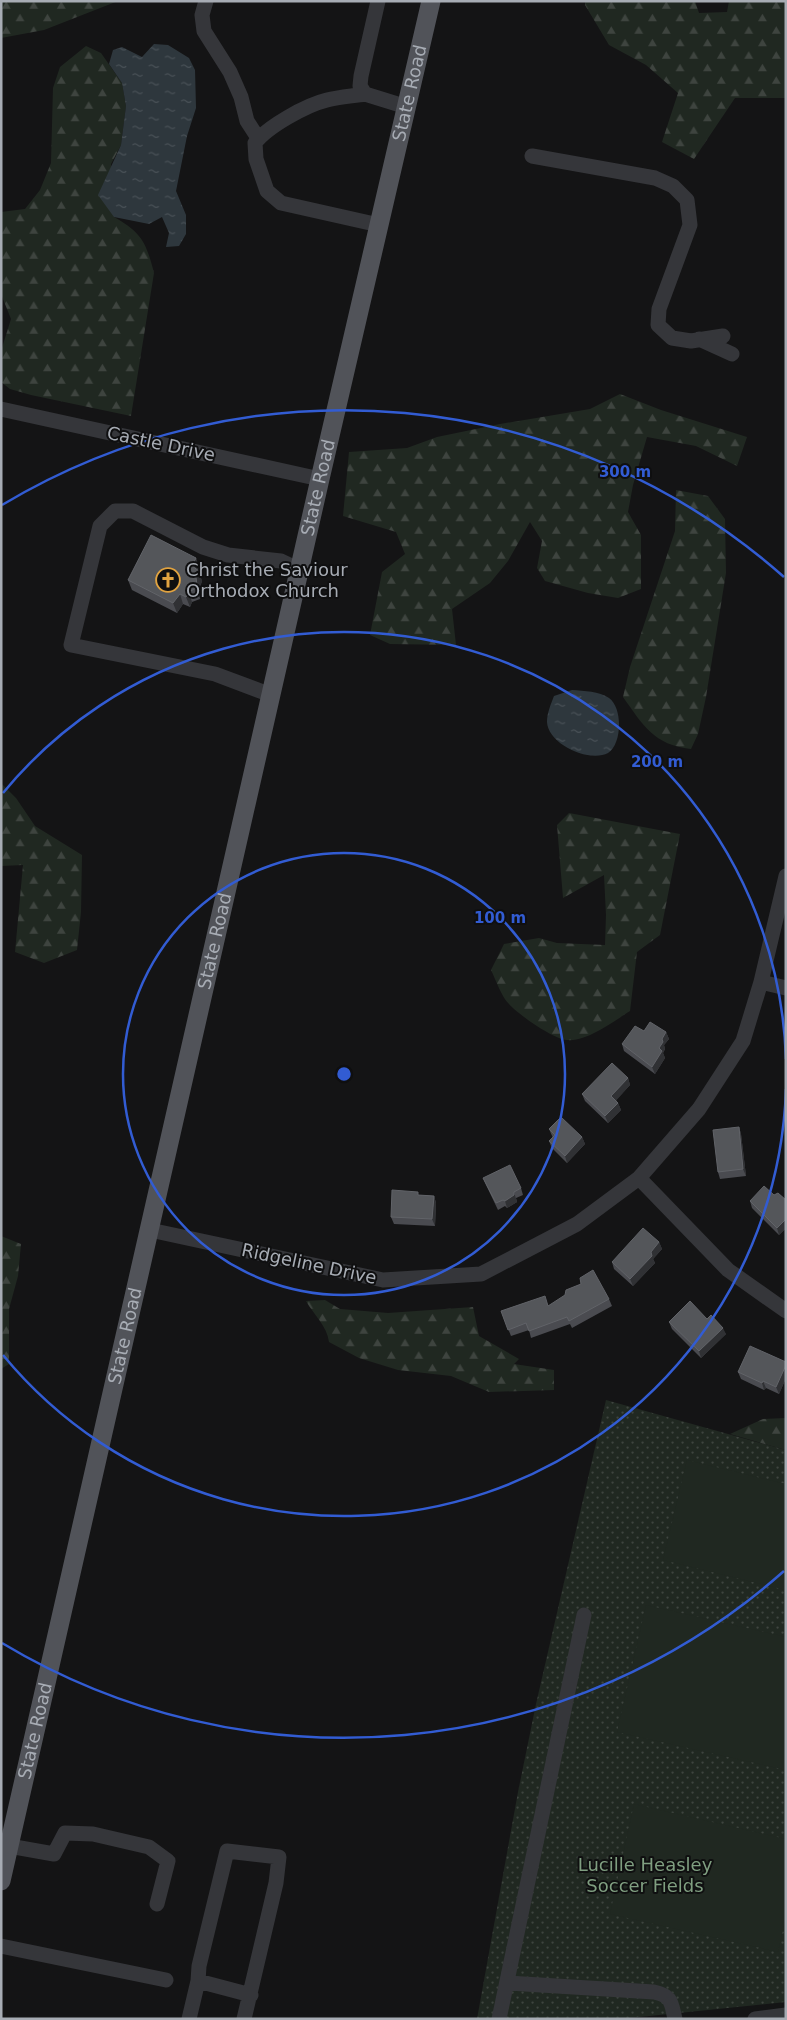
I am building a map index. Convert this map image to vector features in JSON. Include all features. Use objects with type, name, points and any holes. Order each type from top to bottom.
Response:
[{"type":"main road","name":"State Road","points":[[2,1878],[320,479],[431,1]]},
{"type":"street","points":[[206,1],[202,15],[204,31],[230,72],[241,97],[247,121],[258,138]]},
{"type":"street","points":[[365,94],[360,86],[361,76],[378,1]]},
{"type":"street","points":[[379,225],[282,203],[267,191],[256,159],[255,143],[263,133],[293,115],[325,100],[365,94],[407,106]]},
{"type":"street","points":[[532,156],[654,178],[674,186],[687,200],[690,225],[659,309],[658,325],[672,338],[691,340],[723,336]]},
{"type":"street","points":[[699,339],[732,354]]},
{"type":"street","name":"Castle Drive","points":[[1,409],[320,479]]},
{"type":"street","points":[[271,695],[215,674],[71,645],[100,526],[115,511],[133,511],[203,547],[228,555],[281,561],[300,570]]},
{"type":"street","name":"Ridgeline Drive","points":[[150,1230],[383,1280],[481,1274],[577,1224],[639,1178],[699,1109],[743,1041],[761,982],[786,876]]},
{"type":"street","points":[[761,982],[786,988]]},
{"type":"street","points":[[639,1178],[728,1270],[786,1311]]},
{"type":"street","points":[[499,2019],[584,1615]]},
{"type":"street","points":[[9,1846],[54,1854],[65,1833],[93,1834],[149,1847],[168,1861],[158,1904]]},
{"type":"street","points":[[189,2019],[198,1981],[199,1966],[227,1851],[267,1854],[279,1857],[276,1883],[244,2019]]},
{"type":"street","points":[[1,1946],[166,1980]]},
{"type":"street","points":[[198,1981],[251,1995]]},
{"type":"street","points":[[507,1983],[664,1994],[670,1999],[675,2019]]},
{"type":"street","points":[[755,2019],[786,2015]]},
{"type":"green space","points":[[1,1],[118,1],[44,30],[1,38]]},
{"type":"green space","points":[[585,1],[695,1],[699,13],[727,12],[729,1],[786,1],[786,98],[735,98],[694,159],[662,142],[678,93],[646,65],[609,45],[585,5]]},
{"type":"green space","points":[[86,46],[101,53],[122,83],[126,106],[121,145],[111,164],[114,217],[131,228],[142,239],[154,273],[131,416],[31,395],[10,389],[1,382],[1,351],[11,319],[1,294],[1,212],[25,209],[40,190],[51,163],[53,88],[60,67]]},
{"type":"green space","points":[[620,394],[661,410],[747,437],[737,466],[696,446],[647,437],[633,485],[628,512],[641,535],[641,589],[618,598],[588,593],[545,581],[537,568],[542,541],[530,522],[508,561],[490,583],[452,609],[456,645],[390,644],[370,635],[382,572],[405,554],[396,532],[343,516],[349,452],[407,448],[437,437],[590,409]]},
{"type":"green space","points":[[676,490],[708,496],[725,519],[726,573],[706,697],[698,734],[691,749],[678,747],[658,738],[644,725],[623,697],[630,667],[675,531]]},
{"type":"green space","points":[[1,783],[16,798],[35,826],[82,855],[81,912],[77,950],[44,963],[15,952],[23,865],[1,866]]},
{"type":"green space","points":[[569,813],[680,834],[660,935],[637,952],[630,1011],[592,1034],[575,1040],[561,1039],[553,1036],[514,1009],[504,997],[491,970],[504,944],[539,938],[557,943],[605,945],[604,875],[563,898],[557,825]]},
{"type":"green space","points":[[1,1236],[21,1244],[18,1276],[9,1309],[9,1364],[1,1369]]},
{"type":"green space","points":[[325,1300],[340,1309],[388,1313],[473,1307],[479,1336],[519,1359],[514,1364],[554,1370],[554,1390],[489,1392],[451,1376],[398,1370],[359,1358],[329,1342],[323,1326],[306,1301]]},
{"type":"green space","name":"Lucille Heasley Soccer Fields","points":[[606,1400],[786,1450],[786,2002],[620,2019],[477,2019],[536,1704]]},
{"type":"green space","points":[[786,1418],[786,1450],[730,1434],[763,1419]]},
{"type":"green space","points":[[687,1460],[786,1484],[786,1590],[663,1560]]},
{"type":"green space","points":[[646,1605],[786,1637],[786,1770],[617,1732]]},
{"type":"green space","points":[[634,1804],[786,1839],[786,1917],[778,1952],[610,1914]]},
{"type":"water","points":[[154,44],[168,45],[189,58],[195,70],[196,108],[187,136],[176,191],[186,215],[186,234],[179,246],[166,247],[169,233],[162,217],[149,224],[114,217],[98,195],[121,145],[126,106],[122,83],[109,64],[113,50],[122,47],[142,57]]},
{"type":"water","points":[[572,690],[601,694],[614,703],[619,717],[619,726],[616,742],[608,753],[591,755],[571,750],[554,738],[549,730],[547,719],[554,696]]},
{"type":"building","name":"Christ the Saviour Orthodox Church","points":[[151,535],[196,558],[192,566],[199,571],[196,577],[196,588],[189,592],[186,597],[180,594],[173,603],[128,580]]},
{"type":"building","points":[[650,1022],[666,1032],[659,1048],[662,1051],[652,1067],[622,1044],[635,1026],[644,1031]]},
{"type":"building","points":[[612,1063],[628,1078],[611,1096],[618,1103],[605,1116],[582,1094]]},
{"type":"building","points":[[561,1117],[582,1137],[565,1156],[549,1141],[555,1135],[549,1129]]},
{"type":"building","points":[[739,1127],[743,1169],[718,1172],[713,1130]]},
{"type":"building","points":[[510,1165],[521,1188],[505,1201],[496,1203],[483,1178]]},
{"type":"building","points":[[764,1186],[774,1195],[778,1193],[786,1200],[786,1219],[777,1228],[750,1201]]},
{"type":"building","points":[[392,1190],[418,1192],[418,1195],[434,1196],[432,1219],[391,1217]]},
{"type":"building","points":[[643,1228],[659,1242],[651,1252],[652,1256],[630,1279],[612,1262]]},
{"type":"building","points":[[593,1270],[609,1299],[569,1321],[567,1317],[529,1331],[526,1323],[508,1330],[501,1311],[545,1296],[548,1306],[565,1295],[566,1290],[581,1284],[580,1278]]},
{"type":"building","points":[[690,1301],[707,1319],[711,1315],[723,1328],[699,1351],[669,1322]]},
{"type":"building","points":[[750,1346],[786,1362],[776,1387],[738,1372]]},
{"type":"place","name":"Christ the Saviour Orthodox Church","points":[[168,580]]}]
